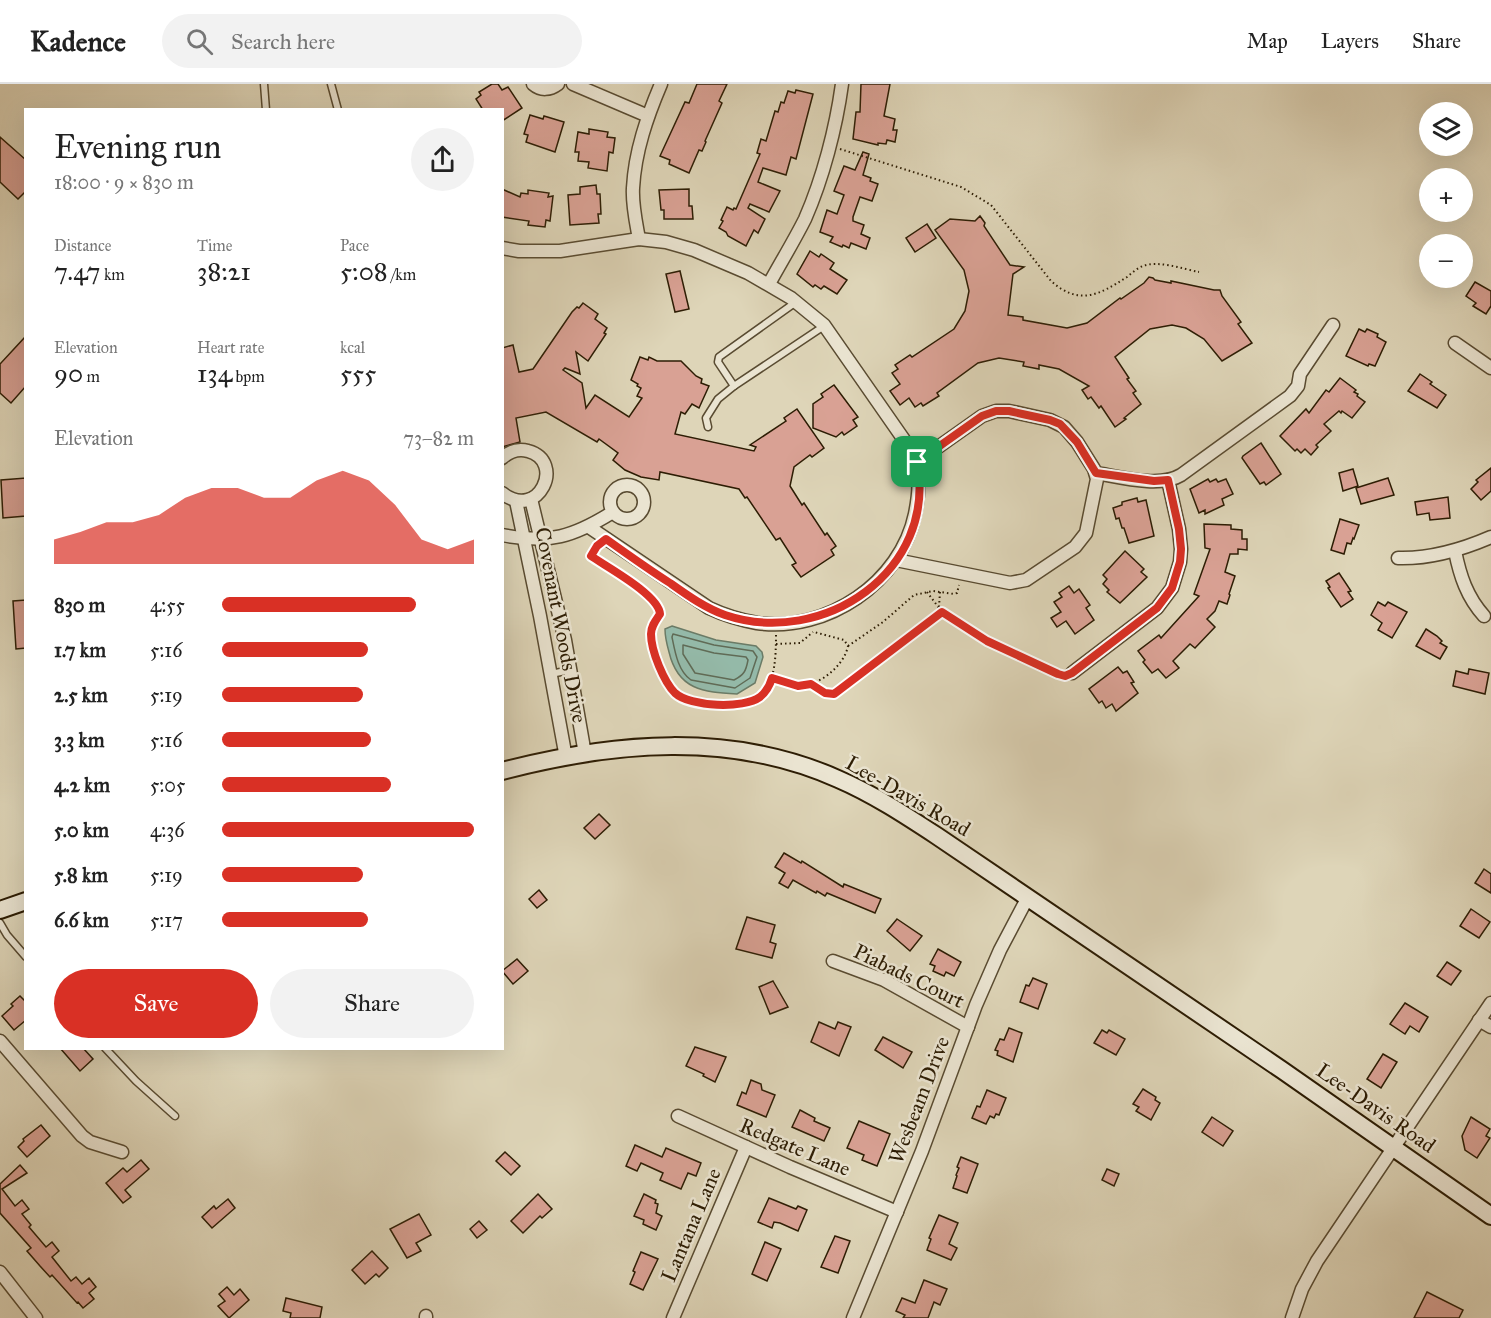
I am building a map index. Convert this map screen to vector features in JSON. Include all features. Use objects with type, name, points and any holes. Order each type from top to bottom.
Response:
[{"type":"main road","name":"Lee-Davis Road","points":[[504,771],[585,754],[674,745],[749,752],[808,767],[839,779],[887,804],[1028,897],[1491,1216]]},
{"type":"main road","points":[[0,910],[24,902]]},
{"type":"street","points":[[533,84],[542,89],[558,84]]},
{"type":"street","points":[[573,84],[648,116]]},
{"type":"street","points":[[639,239],[633,189],[639,148],[648,116],[661,84]]},
{"type":"street","points":[[769,284],[805,218],[829,145],[842,84]]},
{"type":"street","points":[[504,248],[519,251],[560,251],[639,239],[666,242],[724,262],[769,284],[824,325],[909,447],[917,462],[920,479],[918,501],[907,542],[896,560],[870,588],[850,602],[830,613],[809,620],[776,624],[740,619],[709,608],[589,527]]},
{"type":"street","points":[[1096,473],[1154,481],[1168,480],[1181,475],[1290,396],[1298,386],[1300,374],[1333,325]]},
{"type":"street","points":[[1455,343],[1491,368]]},
{"type":"street","points":[[896,560],[1010,583],[1021,582],[1075,547],[1084,538],[1088,527],[1096,473],[1077,442],[1060,424],[1050,420],[1003,411],[982,416],[917,462]]},
{"type":"street","name":"Covenant Woods Drive","points":[[504,457],[522,450],[530,451],[544,462],[547,479],[544,488],[531,499],[516,501],[566,758]]},
{"type":"street","points":[[1072,673],[1157,608],[1172,588],[1180,562],[1181,549],[1168,480]]},
{"type":"street","points":[[504,494],[516,501]]},
{"type":"street","name":"Covenant Woods Drive","points":[[531,499],[570,670],[585,754]]},
{"type":"street","points":[[504,535],[540,540],[559,538],[589,527],[613,512]]},
{"type":"street","points":[[1398,558],[1433,556],[1455,551],[1491,537]]},
{"type":"street","points":[[1455,551],[1466,589],[1474,605],[1484,616]]},
{"type":"street","name":"Wesbeam Drive","points":[[853,1318],[1000,950],[1028,897]]},
{"type":"street","name":"Piabads Court","points":[[834,961],[884,980],[968,1027]]},
{"type":"street","points":[[1292,1318],[1302,1289],[1317,1261],[1491,1003]]},
{"type":"street","points":[[1479,1020],[1491,1028]]},
{"type":"street","points":[[0,1041],[82,1136],[90,1142],[116,1148],[122,1152]]},
{"type":"street","name":"Redgate Lane","points":[[678,1116],[897,1212]]},
{"type":"street","name":"Lantana Lane","points":[[673,1318],[746,1147]]},
{"type":"street","points":[[0,1272],[36,1318]]},
{"type":"lane","points":[[264,84],[266,108]]},
{"type":"lane","points":[[331,84],[337,108]]},
{"type":"lane","points":[[734,386],[718,362],[719,357],[796,302]]},
{"type":"lane","points":[[708,427],[706,418],[718,399],[824,325]]},
{"type":"lane","points":[[551,674],[570,670]]},
{"type":"lane","points":[[0,922],[7,935],[24,955]]},
{"type":"lane","points":[[107,1050],[136,1081],[175,1116]]},
{"type":"path","points":[[829,145],[961,187],[974,194],[991,205],[1051,281],[1062,291],[1072,295],[1084,296],[1108,290],[1143,266],[1158,264],[1198,272]]},
{"type":"path","points":[[606,539],[597,546],[591,556],[642,590],[659,607],[660,614],[651,634],[657,660],[676,694],[691,700],[723,705],[740,704],[759,697],[766,691],[776,663],[776,624]]},
{"type":"path","points":[[772,678],[798,686],[811,684],[840,664],[848,646],[883,622],[910,598],[927,592],[957,593],[962,573]]},
{"type":"path","points":[[927,592],[942,612],[987,641],[1058,674],[1065,676],[1072,673]]},
{"type":"path","points":[[939,608],[940,592]]},
{"type":"path","points":[[811,684],[825,693],[834,694],[942,612]]},
{"type":"path","points":[[776,644],[800,643],[813,632],[814,625],[809,620]]},
{"type":"path","points":[[813,632],[840,638],[848,646]]},
{"type":"water","points":[[672,626],[716,640],[756,646],[762,652],[763,657],[755,683],[737,694],[703,690],[686,681],[673,665],[668,647],[665,629]]},
{"type":"building","points":[[492,84],[498,84],[502,90],[508,87],[522,108],[504,120],[504,108],[482,108],[476,99],[481,95],[479,92]]},
{"type":"building","points":[[697,84],[727,84],[706,142],[702,151],[699,150],[689,173],[669,164],[670,160],[660,156],[685,102],[689,103]]},
{"type":"building","points":[[861,84],[890,84],[884,116],[895,119],[893,130],[897,130],[895,142],[887,140],[886,144],[878,143],[878,145],[853,139],[856,112],[860,112]]},
{"type":"building","points":[[796,90],[813,94],[796,159],[791,157],[786,175],[763,168],[758,182],[780,191],[769,212],[750,204],[748,208],[765,219],[758,233],[754,230],[746,246],[719,228],[723,221],[721,220],[727,207],[736,209],[760,154],[757,153],[761,139],[766,141],[775,111],[778,112],[781,102],[784,103],[788,91],[795,93]]},
{"type":"building","points":[[530,115],[543,119],[544,116],[564,122],[555,152],[526,142],[528,135],[524,134]]},
{"type":"building","points":[[589,129],[608,132],[607,137],[615,138],[613,153],[609,152],[607,171],[588,168],[589,162],[578,161],[579,152],[575,152],[578,132],[589,134]]},
{"type":"building","points":[[0,137],[24,158],[24,193],[18,199],[0,182]]},
{"type":"building","points":[[863,152],[869,154],[863,175],[878,184],[872,201],[860,197],[853,221],[864,225],[861,234],[870,238],[866,249],[851,243],[849,248],[843,245],[842,247],[830,242],[833,237],[820,232],[827,210],[837,214],[844,195],[834,191],[844,166],[855,170]]},
{"type":"building","points":[[596,185],[597,194],[600,194],[599,223],[570,225],[568,195],[580,194],[580,187]]},
{"type":"building","points":[[689,189],[689,206],[692,206],[693,219],[664,219],[659,190]]},
{"type":"building","points":[[504,190],[520,197],[521,193],[528,194],[528,190],[549,193],[548,197],[553,196],[550,221],[546,220],[545,227],[528,225],[529,221],[504,217]]},
{"type":"building","points":[[980,216],[985,223],[984,226],[1010,265],[1024,267],[1013,274],[1008,315],[1067,328],[1087,323],[1144,283],[1149,277],[1171,283],[1171,281],[1220,290],[1241,322],[1238,324],[1252,343],[1222,361],[1204,339],[1186,328],[1172,325],[1150,329],[1115,357],[1129,378],[1127,379],[1136,391],[1133,393],[1141,404],[1115,427],[1101,406],[1099,408],[1091,397],[1088,399],[1082,390],[1089,386],[1059,369],[1039,365],[1039,369],[1023,366],[1024,362],[999,358],[978,363],[937,393],[939,396],[923,406],[921,403],[915,407],[909,398],[900,405],[890,391],[900,384],[892,373],[898,369],[895,365],[910,355],[912,357],[954,329],[965,311],[969,291],[964,270],[935,230],[950,219],[975,221]]},
{"type":"building","points":[[927,224],[936,238],[915,252],[906,238]]},
{"type":"building","points":[[810,251],[819,257],[821,254],[834,263],[830,269],[847,280],[837,294],[824,286],[821,289],[815,285],[813,287],[797,274]]},
{"type":"building","points":[[680,271],[689,309],[675,312],[666,274]]},
{"type":"building","points":[[1475,282],[1491,291],[1491,306],[1486,314],[1473,306],[1476,303],[1466,296]]},
{"type":"building","points":[[583,303],[598,314],[595,319],[607,328],[604,333],[606,334],[588,361],[576,352],[580,374],[565,368],[563,370],[582,383],[586,408],[595,395],[629,417],[642,398],[637,396],[641,388],[631,380],[640,357],[648,360],[649,357],[657,361],[681,361],[702,379],[701,383],[709,386],[699,408],[692,404],[685,414],[681,412],[675,434],[754,451],[756,447],[750,445],[786,421],[784,418],[797,409],[824,448],[794,467],[790,486],[825,535],[827,533],[836,546],[831,550],[834,555],[801,577],[792,565],[796,563],[780,538],[776,540],[739,489],[660,472],[659,480],[641,477],[625,470],[613,460],[618,453],[599,439],[597,442],[546,412],[516,418],[520,442],[504,446],[504,347],[513,345],[519,372],[533,369],[572,312],[577,307],[579,308]]},
{"type":"building","points":[[1359,329],[1365,332],[1367,329],[1378,334],[1377,337],[1386,342],[1375,366],[1369,364],[1368,366],[1346,356]]},
{"type":"building","points":[[24,338],[24,388],[11,403],[0,393],[0,364]]},
{"type":"building","points":[[1420,374],[1446,395],[1437,408],[1408,391]]},
{"type":"building","points":[[1340,378],[1356,390],[1354,392],[1358,394],[1357,396],[1365,402],[1352,418],[1339,411],[1324,424],[1331,431],[1316,445],[1318,447],[1311,455],[1305,449],[1301,453],[1297,449],[1295,451],[1280,436],[1306,409],[1309,413],[1326,390],[1329,392]]},
{"type":"building","points":[[834,385],[858,417],[853,420],[857,426],[844,435],[842,432],[836,437],[813,428],[813,404],[823,397],[821,394]]},
{"type":"building","points":[[1261,443],[1281,474],[1266,485],[1264,482],[1260,484],[1242,458]]},
{"type":"building","points":[[1491,468],[1491,491],[1481,500],[1471,489],[1478,482],[1476,480]]},
{"type":"building","points":[[1353,469],[1358,486],[1343,491],[1339,473]]},
{"type":"building","points":[[24,478],[24,516],[3,518],[1,480]]},
{"type":"building","points":[[1388,478],[1394,495],[1361,504],[1356,488]]},
{"type":"building","points":[[1208,479],[1210,482],[1216,479],[1218,482],[1226,479],[1233,494],[1222,499],[1224,505],[1205,514],[1205,510],[1199,513],[1190,489]]},
{"type":"building","points":[[1448,497],[1450,518],[1430,520],[1429,513],[1417,515],[1415,502]]},
{"type":"building","points":[[1137,498],[1138,502],[1146,500],[1154,536],[1129,543],[1119,518],[1116,519],[1113,508],[1122,505],[1122,502]]},
{"type":"building","points":[[1340,519],[1359,525],[1351,544],[1347,543],[1344,554],[1331,550]]},
{"type":"building","points":[[1204,524],[1231,525],[1231,529],[1242,530],[1242,539],[1247,539],[1247,550],[1238,549],[1238,554],[1230,554],[1225,572],[1235,576],[1227,604],[1219,601],[1215,611],[1207,619],[1215,627],[1195,648],[1190,644],[1173,661],[1179,668],[1166,678],[1158,669],[1152,673],[1138,651],[1159,635],[1161,638],[1199,596],[1194,594],[1210,549],[1205,548]]},
{"type":"building","points":[[1125,551],[1144,569],[1141,572],[1147,577],[1120,603],[1107,592],[1109,590],[1103,584],[1107,579],[1103,575]]},
{"type":"building","points":[[1339,573],[1351,591],[1348,592],[1353,599],[1341,607],[1326,581]]},
{"type":"building","points":[[1069,586],[1074,593],[1079,589],[1090,605],[1086,608],[1094,620],[1075,634],[1066,621],[1057,627],[1051,618],[1061,612],[1054,602],[1062,597],[1059,593]]},
{"type":"building","points":[[24,600],[24,648],[16,649],[13,601]]},
{"type":"building","points":[[1378,602],[1385,606],[1388,602],[1407,612],[1392,638],[1378,630],[1382,623],[1371,615]]},
{"type":"building","points":[[1426,629],[1437,636],[1442,641],[1440,643],[1447,647],[1440,659],[1416,646]]},
{"type":"building","points":[[1118,667],[1123,673],[1127,671],[1138,693],[1116,711],[1112,704],[1106,708],[1102,701],[1099,703],[1089,689]]},
{"type":"building","points":[[1469,669],[1489,673],[1485,694],[1453,686],[1456,671],[1468,674]]},
{"type":"building","points":[[599,814],[610,825],[595,839],[584,828]]},
{"type":"building","points":[[784,853],[801,863],[802,861],[843,887],[844,884],[881,899],[875,913],[827,893],[825,896],[817,891],[816,893],[793,880],[788,888],[779,883],[785,873],[775,867]]},
{"type":"building","points":[[1484,869],[1491,874],[1491,893],[1475,883]]},
{"type":"building","points":[[539,890],[547,900],[537,908],[529,899]]},
{"type":"building","points":[[1471,909],[1490,922],[1479,938],[1460,926]]},
{"type":"building","points":[[747,917],[775,925],[770,942],[776,944],[772,958],[736,949]]},
{"type":"building","points":[[897,919],[922,936],[910,951],[887,931]]},
{"type":"building","points":[[938,949],[961,962],[954,976],[946,972],[944,976],[933,971],[935,966],[930,964]]},
{"type":"building","points":[[517,959],[528,971],[513,984],[504,973],[504,969]]},
{"type":"building","points":[[1447,962],[1461,971],[1451,985],[1437,976]]},
{"type":"building","points":[[1033,978],[1047,984],[1038,1009],[1020,1002],[1026,985],[1029,986]]},
{"type":"building","points":[[773,981],[788,1007],[770,1014],[759,987]]},
{"type":"building","points":[[20,996],[24,1000],[24,1022],[14,1030],[2,1016],[13,1006],[11,1004]]},
{"type":"building","points":[[1405,1003],[1428,1017],[1419,1032],[1410,1026],[1405,1034],[1390,1024]]},
{"type":"building","points":[[819,1022],[835,1029],[838,1022],[851,1027],[839,1056],[811,1042]]},
{"type":"building","points":[[1009,1028],[1022,1033],[1013,1062],[997,1055],[998,1051],[995,1050],[1000,1039],[1004,1040]]},
{"type":"building","points":[[1102,1030],[1107,1033],[1109,1030],[1125,1039],[1116,1055],[1094,1043]]},
{"type":"building","points":[[883,1037],[912,1052],[903,1068],[875,1050]]},
{"type":"building","points":[[695,1047],[726,1057],[715,1082],[686,1066]]},
{"type":"building","points":[[62,1050],[85,1050],[93,1059],[80,1071]]},
{"type":"building","points":[[1383,1054],[1397,1062],[1381,1088],[1367,1079]]},
{"type":"building","points":[[751,1080],[761,1084],[762,1090],[775,1095],[766,1117],[737,1105],[742,1092],[746,1094]]},
{"type":"building","points":[[1143,1089],[1156,1097],[1155,1100],[1160,1103],[1151,1120],[1136,1111],[1139,1107],[1133,1104]]},
{"type":"building","points":[[987,1090],[1006,1098],[999,1115],[996,1114],[994,1118],[990,1116],[986,1124],[972,1118],[977,1106],[980,1107]]},
{"type":"building","points":[[800,1110],[815,1118],[814,1121],[830,1128],[824,1141],[792,1127]]},
{"type":"building","points":[[1212,1117],[1233,1131],[1223,1146],[1202,1132]]},
{"type":"building","points":[[1471,1117],[1490,1129],[1486,1136],[1490,1138],[1477,1158],[1465,1150],[1462,1136]]},
{"type":"building","points":[[859,1121],[890,1134],[877,1166],[862,1160],[864,1155],[847,1148]]},
{"type":"building","points":[[41,1125],[50,1136],[27,1157],[18,1147],[24,1141],[23,1139]]},
{"type":"building","points":[[635,1145],[662,1157],[666,1148],[701,1163],[696,1176],[688,1173],[681,1189],[660,1180],[663,1173],[641,1163],[637,1171],[626,1166]]},
{"type":"building","points":[[505,1152],[520,1166],[511,1175],[496,1161]]},
{"type":"building","points":[[961,1157],[978,1164],[967,1193],[953,1188]]},
{"type":"building","points":[[141,1160],[149,1169],[125,1190],[131,1197],[123,1203],[106,1183],[123,1168],[127,1172]]},
{"type":"building","points":[[20,1165],[27,1173],[2,1189],[15,1206],[22,1200],[29,1209],[22,1214],[31,1225],[29,1227],[46,1247],[52,1242],[59,1251],[52,1257],[71,1281],[76,1277],[82,1284],[89,1278],[96,1287],[89,1293],[94,1299],[83,1308],[52,1275],[50,1277],[40,1266],[27,1251],[31,1248],[0,1213],[0,1184]]},
{"type":"building","points":[[1107,1169],[1119,1174],[1114,1186],[1102,1180]]},
{"type":"building","points":[[538,1194],[552,1209],[542,1218],[540,1216],[523,1233],[511,1221]]},
{"type":"building","points":[[644,1194],[656,1200],[655,1203],[658,1204],[656,1213],[662,1216],[656,1230],[643,1224],[644,1220],[634,1216]]},
{"type":"building","points":[[769,1198],[796,1209],[798,1206],[807,1210],[798,1231],[780,1223],[774,1222],[772,1228],[758,1222]]},
{"type":"building","points":[[228,1199],[235,1208],[212,1228],[202,1217],[214,1206],[216,1209]]},
{"type":"building","points":[[419,1214],[431,1235],[416,1243],[421,1251],[407,1258],[390,1229]]},
{"type":"building","points":[[939,1215],[958,1223],[949,1244],[957,1248],[951,1260],[927,1250],[931,1239],[929,1238]]},
{"type":"building","points":[[479,1221],[487,1230],[477,1238],[470,1229]]},
{"type":"building","points":[[835,1236],[850,1241],[838,1273],[821,1267]]},
{"type":"building","points":[[765,1242],[781,1249],[767,1281],[752,1274]]},
{"type":"building","points":[[372,1251],[388,1268],[379,1277],[376,1274],[365,1284],[352,1270]]},
{"type":"building","points":[[641,1252],[658,1259],[643,1290],[630,1284]]},
{"type":"building","points":[[924,1280],[947,1289],[940,1305],[934,1302],[928,1318],[903,1318],[905,1315],[896,1311],[902,1298],[915,1303]]},
{"type":"building","points":[[227,1287],[234,1295],[240,1289],[249,1300],[229,1318],[218,1306],[225,1301],[219,1294]]},
{"type":"building","points":[[1427,1292],[1463,1310],[1459,1318],[1414,1318]]},
{"type":"building","points":[[286,1298],[322,1307],[320,1318],[290,1318],[291,1313],[283,1311]]},
{"type":"route","points":[[996,411],[1009,411],[1060,424],[1077,442],[1096,473],[1154,481],[1168,480],[1181,549],[1180,562],[1172,588],[1157,608],[1065,676],[987,641],[942,612],[834,694],[829,695],[811,684],[798,686],[785,684],[772,678],[766,691],[750,702],[723,705],[691,700],[676,694],[657,660],[651,634],[660,614],[659,607],[642,590],[591,556],[597,546],[606,539],[680,590],[723,615],[758,623],[776,624],[809,620],[830,613],[850,602],[870,588],[898,558],[907,542],[918,501],[920,479],[917,462],[982,416],[996,411]]}]
